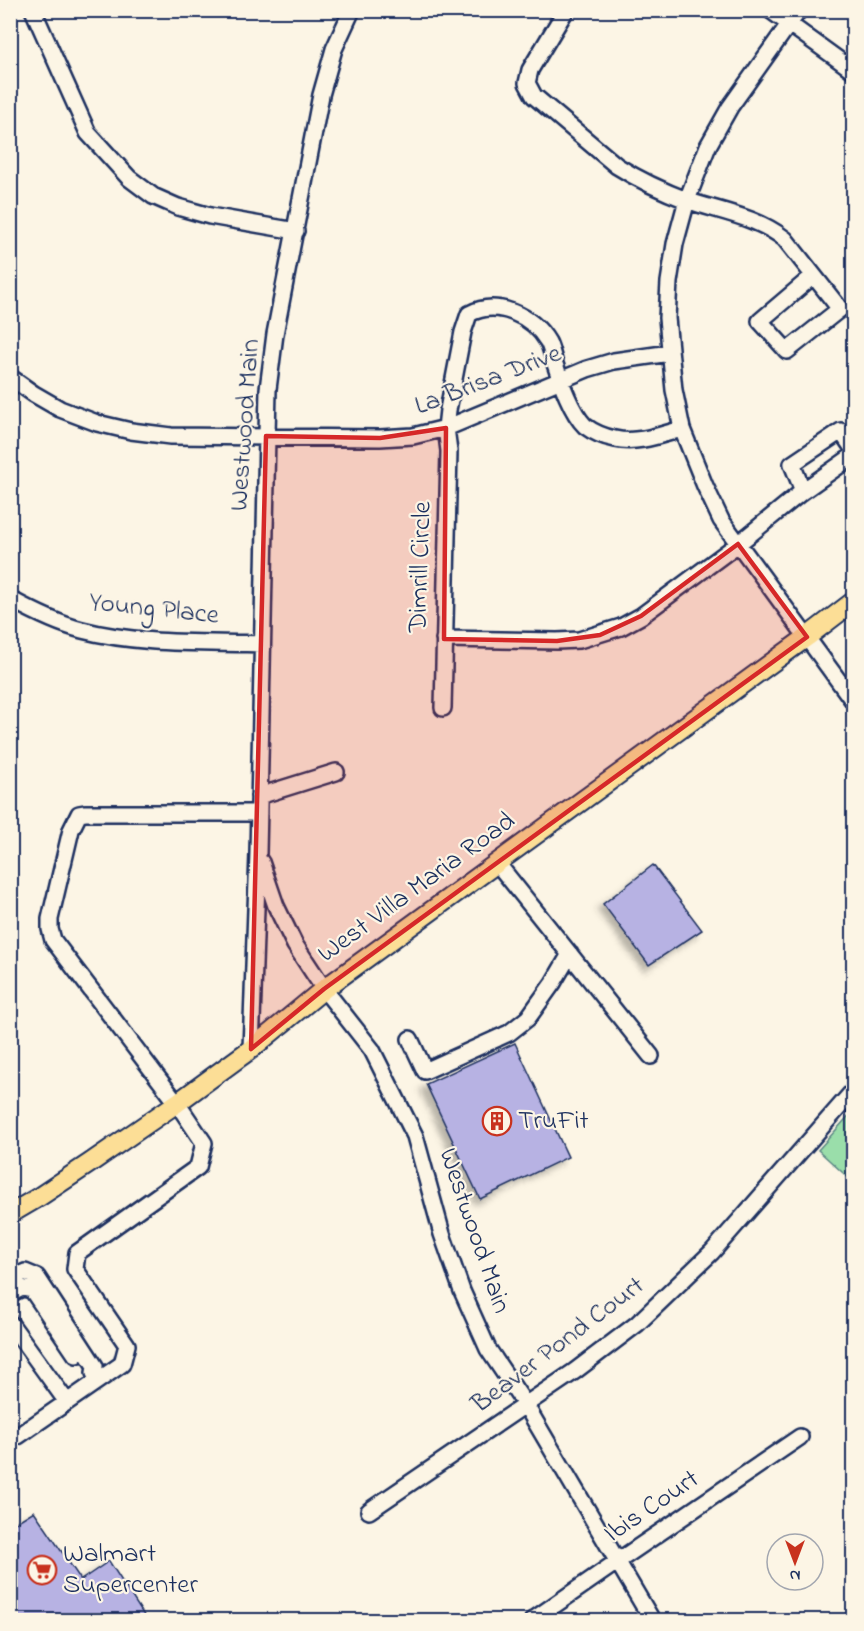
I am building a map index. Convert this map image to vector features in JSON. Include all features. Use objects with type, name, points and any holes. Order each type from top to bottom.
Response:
[{"type":"main road","name":"West Villa Maria Road","points":[[10,1214],[39,1197],[177,1103],[251,1049],[324,989],[854,602]]},
{"type":"street","points":[[33,10],[88,133],[129,178],[153,196],[178,207],[210,216],[296,231]]},
{"type":"street","name":"Westwood Main","points":[[251,1049],[258,853],[268,390],[276,334],[321,95],[334,49],[352,10]]},
{"type":"street","points":[[566,10],[530,70],[527,83],[534,96],[632,176],[687,200],[751,219],[784,239],[840,309],[787,351],[760,321],[813,276]]},
{"type":"street","points":[[770,10],[854,71]]},
{"type":"street","points":[[799,10],[730,107],[708,146],[687,200],[675,244],[669,282],[667,318],[674,390],[682,429],[721,520],[854,702]]},
{"type":"street","name":"Dimrill Circle","points":[[443,708],[449,451],[446,428],[463,332],[469,314],[491,308],[510,311],[525,318],[537,329],[548,343],[561,381],[577,414],[586,426],[599,434],[625,441],[682,429]]},
{"type":"street","name":"La Brisa Drive","points":[[10,377],[60,409],[97,423],[131,431],[171,436],[380,438],[413,436],[446,428],[587,369],[614,361],[670,353]]},
{"type":"street","points":[[803,491],[792,464],[841,431],[854,450]]},
{"type":"street","points":[[444,639],[579,640],[621,627],[641,616],[738,544],[803,491],[854,455]]},
{"type":"street","name":"Young Place","points":[[10,599],[80,630],[109,636],[144,640],[262,644]]},
{"type":"street","points":[[259,796],[336,772]]},
{"type":"street","points":[[18,1436],[67,1402],[96,1377],[122,1364],[127,1345],[75,1269],[77,1253],[198,1167],[204,1143],[177,1103],[52,940],[50,919],[71,830],[79,814],[85,813],[259,813]]},
{"type":"street","name":"Westwood Main","points":[[258,853],[276,906],[295,945],[324,989],[372,1050],[415,1136],[442,1234],[462,1292],[488,1349],[525,1404],[652,1620]]},
{"type":"street","points":[[497,863],[651,1056]]},
{"type":"street","points":[[410,1039],[425,1071],[509,1033],[528,1018],[570,954]]},
{"type":"street","name":"Beaver Pond Court","points":[[369,1511],[575,1371],[637,1324],[712,1252],[854,1090]]},
{"type":"street","points":[[10,1280],[25,1272],[37,1277],[95,1366],[96,1377]]},
{"type":"street","points":[[10,1294],[22,1288],[32,1290],[86,1371],[96,1377]]},
{"type":"street","points":[[10,1317],[24,1335],[26,1342]]},
{"type":"street","points":[[10,1323],[26,1342],[67,1402]]},
{"type":"street","name":"Ibis Court","points":[[533,1620],[800,1437]]},
{"type":"highlighted area","points":[[446,428],[444,639],[557,641],[600,635],[641,616],[738,544],[807,637],[324,989],[251,1049],[266,436],[380,438]]},
{"type":"green space","points":[[853,1111],[853,1182],[818,1150]]},
{"type":"building","points":[[653,865],[702,930],[649,965],[603,904]]},
{"type":"building","name":"TruFit","points":[[515,1043],[568,1157],[480,1199],[426,1084]]},
{"type":"building","name":"Walmart Supercenter","points":[[34,1511],[81,1580],[109,1561],[147,1620],[10,1620],[10,1526]]},
{"type":"place","name":"TruFit","points":[[497,1121]]},
{"type":"place","name":"Walmart Supercenter","points":[[42,1570]]}]
